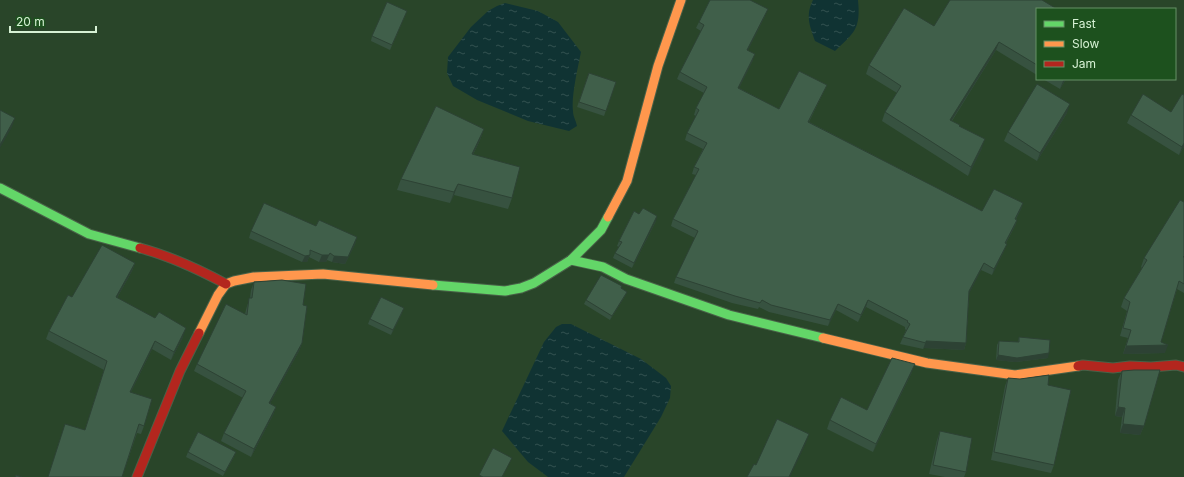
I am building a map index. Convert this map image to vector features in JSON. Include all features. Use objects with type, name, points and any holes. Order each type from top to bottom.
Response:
[{"type":"street","points":[[137,477],[180,371],[218,296],[226,284],[234,280],[254,277],[323,274],[505,291],[521,288],[534,283],[571,260],[601,230],[627,180],[658,66],[681,0]]},
{"type":"street","points":[[0,188],[89,234],[160,253],[226,284]]},
{"type":"street","points":[[571,260],[603,268],[626,279],[666,294],[729,315],[927,363],[1015,375],[1084,365],[1113,368],[1176,365],[1184,367]]},
{"type":"water","points":[[813,0],[858,0],[859,10],[855,30],[835,51],[815,41],[809,21],[809,11]]},
{"type":"water","points":[[505,3],[538,11],[558,22],[581,52],[573,98],[573,113],[577,126],[569,131],[528,121],[477,100],[453,86],[447,73],[448,57],[471,27],[488,11]]},
{"type":"water","points":[[562,324],[571,324],[641,359],[666,378],[671,386],[670,398],[661,417],[624,477],[548,477],[528,462],[502,431],[544,342],[556,327]]},
{"type":"building","points":[[710,0],[750,0],[768,9],[747,50],[755,54],[738,88],[779,109],[799,71],[827,85],[808,122],[982,211],[994,189],[1023,203],[1015,219],[1017,220],[1005,243],[1007,244],[994,269],[984,263],[969,291],[966,343],[926,341],[926,343],[903,337],[910,324],[907,322],[908,321],[868,300],[861,315],[838,304],[830,320],[771,305],[762,300],[760,303],[676,277],[698,231],[673,219],[699,169],[694,167],[707,143],[687,133],[699,110],[696,108],[707,87],[680,72],[704,25],[699,22]]},
{"type":"building","points":[[950,0],[1042,0],[1055,8],[1036,8],[1036,64],[999,42],[950,120],[985,139],[971,167],[885,112],[901,86],[869,65],[904,8],[934,26]]},
{"type":"building","points":[[387,2],[407,11],[392,45],[372,36]]},
{"type":"building","points":[[589,73],[616,82],[606,111],[579,102]]},
{"type":"building","points":[[1037,84],[1070,104],[1040,153],[1008,132]]},
{"type":"building","points":[[1143,94],[1171,112],[1182,94],[1184,95],[1184,143],[1182,147],[1131,115]]},
{"type":"building","points":[[436,106],[484,129],[472,154],[520,167],[512,198],[458,184],[454,192],[401,179]]},
{"type":"building","points":[[0,110],[15,118],[0,145]]},
{"type":"building","points":[[1180,200],[1184,202],[1184,284],[1179,281],[1161,342],[1168,345],[1126,346],[1131,330],[1123,328],[1130,302],[1124,298],[1147,260],[1144,258]]},
{"type":"building","points":[[264,203],[316,226],[319,220],[357,237],[348,257],[334,256],[330,253],[329,255],[322,255],[310,250],[310,255],[305,256],[251,231]]},
{"type":"building","points":[[643,208],[657,216],[634,263],[615,253],[622,242],[619,241],[634,211],[639,214]]},
{"type":"building","points":[[102,245],[135,263],[116,297],[155,318],[159,312],[186,328],[174,352],[155,341],[130,392],[152,399],[144,426],[139,424],[122,477],[48,477],[65,424],[85,430],[107,361],[49,331],[68,295],[72,297]]},
{"type":"building","points":[[601,275],[622,286],[621,288],[627,292],[612,316],[586,300]]},
{"type":"building","points":[[282,280],[306,284],[303,305],[307,306],[302,343],[269,403],[276,407],[254,449],[224,433],[246,391],[197,364],[226,304],[247,315],[249,298],[252,298],[254,282]]},
{"type":"building","points":[[381,297],[404,308],[393,330],[370,319]]},
{"type":"building","points":[[1019,337],[1050,340],[1049,353],[1017,358],[998,355],[999,341],[1019,342]]},
{"type":"building","points":[[892,358],[915,364],[876,444],[830,420],[841,397],[867,410]]},
{"type":"building","points":[[1160,370],[1144,426],[1123,424],[1125,408],[1118,407],[1122,371]]},
{"type":"building","points":[[1049,375],[1048,385],[1071,390],[1054,465],[994,452],[1008,378],[1020,379]]},
{"type":"building","points":[[777,419],[809,434],[789,477],[747,477],[754,464],[756,465]]},
{"type":"building","points":[[940,431],[972,438],[966,472],[933,465]]},
{"type":"building","points":[[198,432],[236,452],[225,472],[188,452]]},
{"type":"building","points":[[493,448],[512,458],[502,477],[483,477],[479,475]]},
{"type":"traffic: fast","points":[[0,188],[89,234],[140,248]]},
{"type":"traffic: fast","points":[[433,285],[505,291],[521,288],[534,283],[571,260],[601,230],[608,217]]},
{"type":"traffic: fast","points":[[571,260],[603,267],[626,279],[729,315],[823,338]]},
{"type":"traffic: slow","points":[[608,217],[627,181],[658,66],[681,0]]},
{"type":"traffic: slow","points":[[199,333],[218,295],[226,284],[234,281],[254,277],[323,274],[433,285]]},
{"type":"traffic: slow","points":[[823,338],[927,363],[1015,375],[1078,366]]},
{"type":"traffic: jam","points":[[140,248],[184,263],[226,284]]},
{"type":"traffic: jam","points":[[137,477],[180,371],[199,333]]},
{"type":"traffic: jam","points":[[1078,366],[1083,365],[1113,368],[1176,365],[1184,367]]}]
